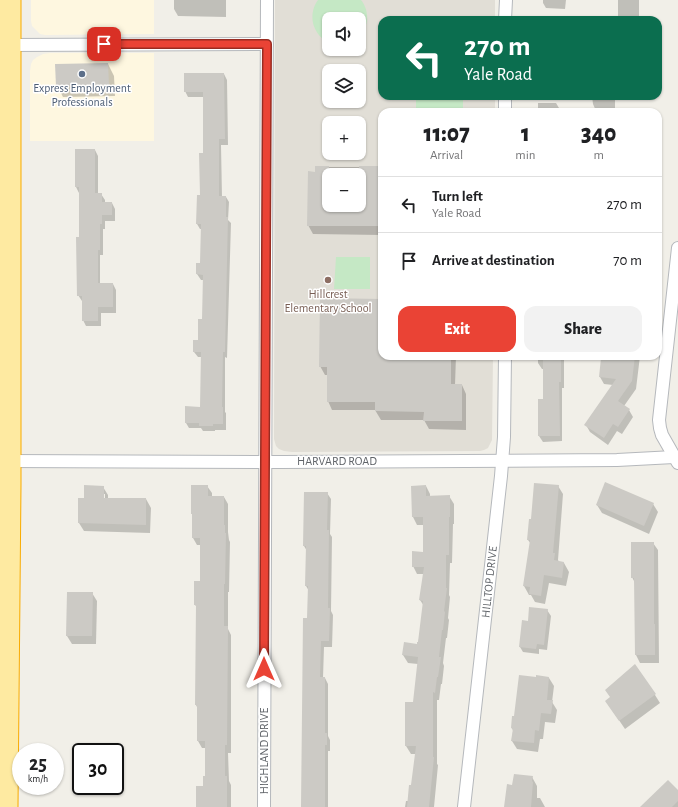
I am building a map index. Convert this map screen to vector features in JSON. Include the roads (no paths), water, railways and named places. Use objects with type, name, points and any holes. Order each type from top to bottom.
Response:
[{"type":"highway","points":[[7,807],[5,153],[10,45],[10,0]]},
{"type":"street","name":"HIGHLAND DRIVE","points":[[264,807],[267,0]]},
{"type":"street","points":[[505,16],[506,0]]},
{"type":"street","points":[[10,45],[267,44]]},
{"type":"street","points":[[676,460],[662,435],[659,420],[678,248]]},
{"type":"street","name":"HILLTOP DRIVE","points":[[464,807],[502,460],[504,437],[505,360]]},
{"type":"street","name":"HARVARD ROAD","points":[[5,461],[265,462],[676,460]]},
{"type":"place","name":"Express Employment Professionals","points":[[82,74]]},
{"type":"place","name":"Hillcrest Elementary School","points":[[328,280]]}]
